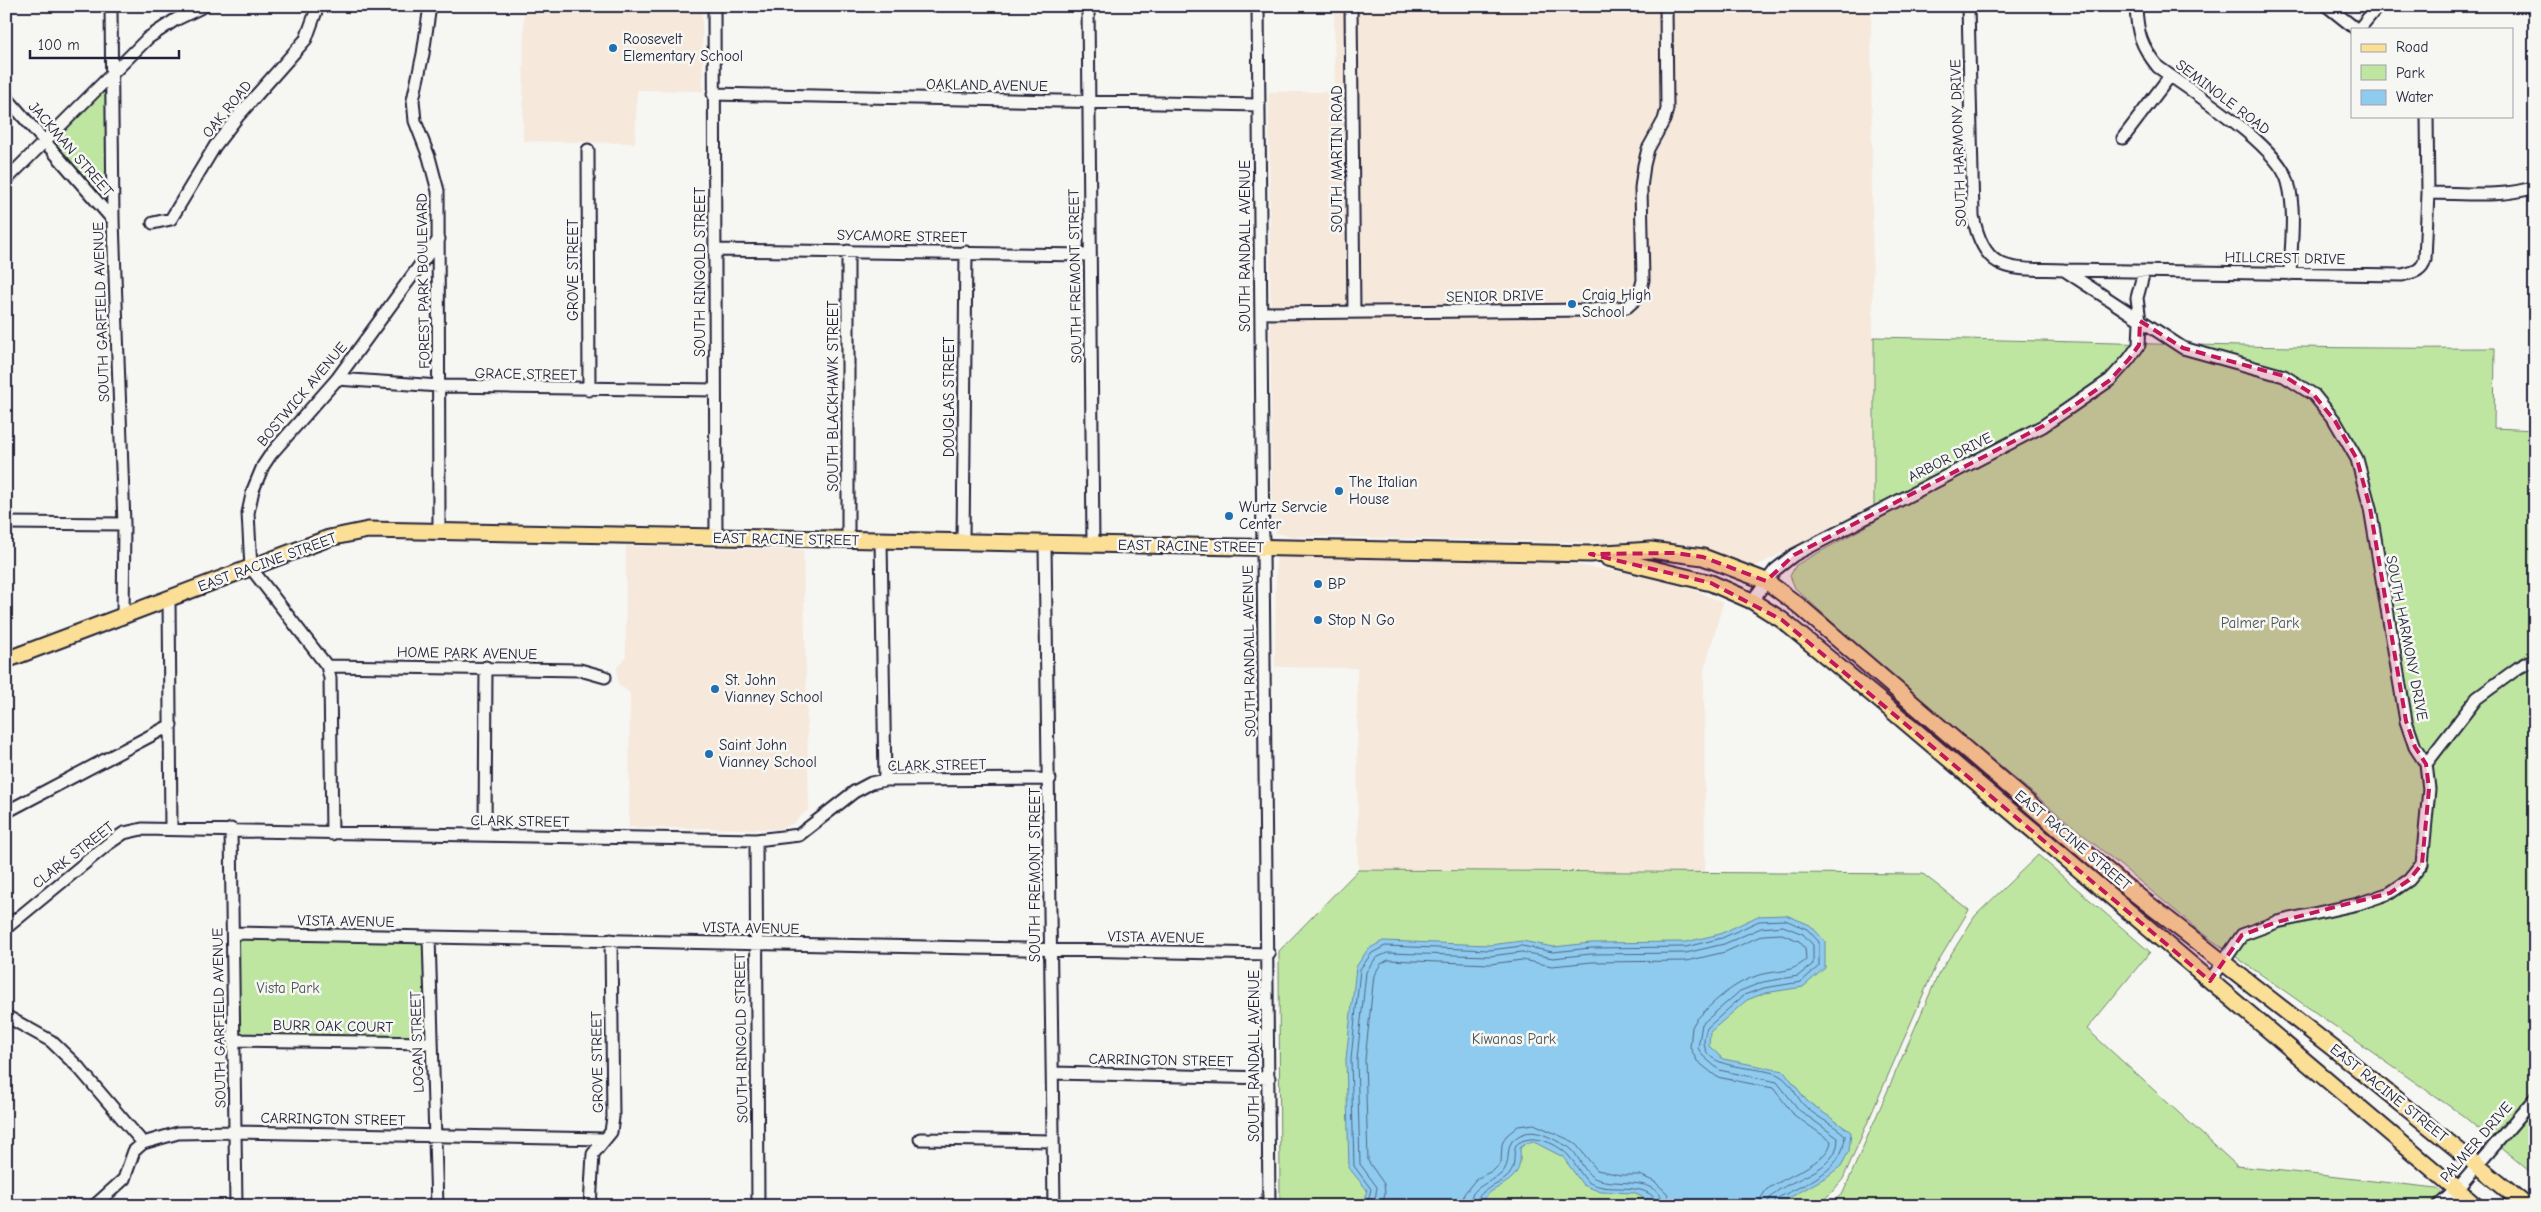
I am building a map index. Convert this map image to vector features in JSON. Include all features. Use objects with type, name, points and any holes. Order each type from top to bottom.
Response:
[{"type":"main road","name":"EAST RACINE STREET","points":[[6,660],[329,538],[368,530],[1590,554],[1651,550],[1710,560],[1766,581],[1798,605],[2124,885],[2477,1164],[2527,1206]]},
{"type":"main road","name":"EAST RACINE STREET","points":[[1590,554],[1680,574],[1711,583],[1752,601],[1805,638],[2476,1206]]},
{"type":"street","name":"SOUTH GARFIELD AVENUE","points":[[111,6],[113,220],[124,524],[123,616]]},
{"type":"street","points":[[6,180],[112,73],[160,29],[204,6]]},
{"type":"street","name":"OAK ROAD","points":[[153,223],[171,219],[221,138],[306,38],[318,6]]},
{"type":"street","name":"FOREST PARK BOULEVARD","points":[[430,6],[423,54],[413,100],[414,122],[435,175],[439,239],[439,530]]},
{"type":"street","name":"SOUTH RINGOLD STREET","points":[[714,6],[716,538]]},
{"type":"street","name":"SOUTH FREMONT STREET","points":[[1088,6],[1093,545]]},
{"type":"street","name":"SOUTH RANDALL AVENUE","points":[[1258,6],[1269,1206]]},
{"type":"street","name":"SOUTH MARTIN ROAD","points":[[1351,6],[1354,312]]},
{"type":"street","name":"SENIOR DRIVE","points":[[1261,313],[1619,309],[1634,302],[1639,296],[1643,280],[1643,171],[1648,150],[1664,120],[1667,109],[1666,6]]},
{"type":"street","name":"SOUTH HARMONY DRIVE","points":[[1968,6],[1973,207],[1977,237],[1986,254],[2001,265],[2016,268],[2144,271]]},
{"type":"street","name":"SEMINOLE ROAD","points":[[2136,6],[2137,28],[2145,51],[2158,67],[2260,142],[2276,159],[2288,180],[2292,202],[2290,274]]},
{"type":"street","points":[[2327,6],[2356,28]]},
{"type":"street","points":[[2358,28],[2378,6]]},
{"type":"street","points":[[2123,138],[2170,76]]},
{"type":"street","name":"OAKLAND AVENUE","points":[[714,94],[1259,104]]},
{"type":"street","name":"JACKMAN STREET","points":[[6,97],[44,143],[113,220]]},
{"type":"street","points":[[2426,118],[2428,194],[2503,193],[2522,191],[2535,187]]},
{"type":"street","name":"GROVE STREET","points":[[588,150],[589,390]]},
{"type":"street","name":"HILLCREST DRIVE","points":[[2144,271],[2402,275],[2416,272],[2423,267],[2428,194]]},
{"type":"street","name":"BOSTWICK AVENUE","points":[[250,568],[248,513],[262,466],[283,439],[337,379],[439,239]]},
{"type":"street","name":"SYCAMORE STREET","points":[[715,250],[1089,255]]},
{"type":"street","name":"SOUTH BLACKHAWK STREET","points":[[848,251],[848,540]]},
{"type":"street","name":"DOUGLAS STREET","points":[[963,541],[966,252]]},
{"type":"street","name":"SOUTH HARMONY DRIVE","points":[[2064,270],[2183,348],[2284,376],[2314,396],[2335,421],[2357,459],[2370,508],[2406,721],[2415,747],[2426,764],[2429,789],[2422,864],[2410,880],[2390,893],[2358,904],[2256,928],[2242,935],[2210,981]]},
{"type":"street","points":[[2140,321],[2137,298],[2144,271]]},
{"type":"street","name":"ARBOR DRIVE","points":[[1752,601],[1766,581],[1783,563],[1794,555],[2042,426],[2110,380],[2129,360],[2139,345],[2140,321]]},
{"type":"street","name":"GRACE STREET","points":[[337,379],[439,386],[589,390],[715,390]]},
{"type":"street","points":[[6,522],[124,524]]},
{"type":"street","points":[[881,541],[885,780]]},
{"type":"street","name":"SOUTH FREMONT STREET","points":[[1045,544],[1050,779],[1050,950],[1054,1206]]},
{"type":"street","points":[[250,568],[327,666],[331,693],[332,834]]},
{"type":"street","points":[[169,599],[171,829]]},
{"type":"street","points":[[2426,764],[2477,698],[2518,668],[2535,659]]},
{"type":"street","name":"HOME PARK AVENUE","points":[[327,666],[486,667],[580,670],[605,676]]},
{"type":"street","points":[[485,835],[486,667]]},
{"type":"street","points":[[6,812],[171,725]]},
{"type":"street","name":"CLARK STREET","points":[[10,925],[124,833],[142,829],[231,829],[332,834],[756,840],[799,835],[854,792],[872,782],[885,780],[1050,779]]},
{"type":"street","name":"SOUTH GARFIELD AVENUE","points":[[231,829],[236,1206]]},
{"type":"street","name":"SOUTH RINGOLD STREET","points":[[756,840],[758,1206]]},
{"type":"street","points":[[6,912],[10,925]]},
{"type":"street","name":"VISTA AVENUE","points":[[233,934],[1268,954]]},
{"type":"street","name":"LOGAN STREET","points":[[429,937],[437,1206]]},
{"type":"street","name":"GROVE STREET","points":[[590,1206],[593,1154],[611,1132],[613,1117],[611,940]]},
{"type":"street","points":[[6,1016],[51,1041],[79,1068],[143,1143],[134,1150],[124,1179],[94,1206]]},
{"type":"street","name":"BURR OAK COURT","points":[[234,1040],[431,1043]]},
{"type":"street","name":"CARRINGTON STREET","points":[[1053,1073],[1269,1078]]},
{"type":"street","name":"PALMER DRIVE","points":[[2438,1206],[2457,1189],[2535,1098]]},
{"type":"street","name":"CARRINGTON STREET","points":[[143,1143],[178,1133],[235,1132],[605,1139]]},
{"type":"street","points":[[920,1139],[1052,1141]]},
{"type":"highlighted area","points":[[2140,321],[2183,348],[2284,376],[2314,395],[2335,421],[2357,459],[2370,508],[2406,721],[2415,747],[2426,764],[2429,789],[2422,864],[2409,880],[2390,893],[2277,922],[2242,935],[2210,981],[1782,620],[1711,583],[1590,554],[1675,553],[1703,557],[1766,581],[1794,555],[2043,426],[2072,407],[2110,380],[2129,359],[2139,345]]},
{"type":"shaded area","name":"Roosevelt Elementary School","points":[[524,6],[702,6],[703,91],[637,90],[635,143],[523,141]]},
{"type":"shaded area","name":"Craig High School","points":[[1334,6],[1871,6],[1874,507],[1754,567],[1651,544],[1292,536],[1276,533],[1272,521],[1269,92],[1335,92]]},
{"type":"shaded area","name":"St. John Vianney School","points":[[626,546],[803,550],[809,809],[792,824],[778,829],[629,827],[630,693],[618,684],[617,668],[626,656]]},
{"type":"shaded area","points":[[1276,557],[1441,557],[1564,563],[1644,576],[1695,590],[1723,603],[1704,671],[1705,872],[1358,870],[1357,668],[1275,667]]},
{"type":"green space","points":[[112,73],[113,220],[44,143]]},
{"type":"green space","name":"Palmer Park","points":[[1874,337],[2262,346],[2495,348],[2494,428],[2535,430],[2535,1176],[2462,1115],[2206,936],[1893,678],[1795,588],[1790,576],[1796,565],[1874,522]]},
{"type":"green space","points":[[2038,855],[2150,952],[2087,1029],[2237,1166],[2437,1188],[2458,1206],[1828,1206],[1843,1193],[1938,975],[1975,916]]},
{"type":"green space","name":"Kiwanas Park","points":[[1358,870],[1923,874],[1969,910],[1936,965],[1843,1179],[1817,1206],[1280,1206],[1279,951]]},
{"type":"green space","name":"Vista Park","points":[[233,933],[429,937],[431,1043],[235,1040]]},
{"type":"water","points":[[1786,915],[1810,925],[1825,941],[1825,968],[1803,987],[1765,993],[1747,1000],[1710,1032],[1709,1046],[1723,1059],[1784,1071],[1807,1101],[1851,1132],[1849,1151],[1841,1166],[1828,1176],[1775,1206],[1654,1206],[1636,1193],[1601,1192],[1583,1185],[1563,1157],[1534,1142],[1525,1144],[1520,1148],[1518,1170],[1515,1175],[1506,1183],[1490,1192],[1479,1206],[1362,1206],[1367,1190],[1349,1168],[1346,1059],[1356,967],[1368,949],[1383,941],[1490,945],[1522,941],[1553,947],[1591,943],[1686,942],[1720,934],[1758,916]]},
{"type":"place","name":"Roosevelt Elementary School","points":[[613,48]]},
{"type":"place","name":"Craig High School","points":[[1572,304]]},
{"type":"place","name":"The Italian House","points":[[1339,491]]},
{"type":"place","name":"Wurtz Servcie Center","points":[[1229,516]]},
{"type":"place","name":"BP","points":[[1318,584]]},
{"type":"place","name":"Stop N Go","points":[[1318,620]]},
{"type":"place","name":"St. John Vianney School","points":[[715,689]]},
{"type":"place","name":"Saint John Vianney School","points":[[709,754]]}]
